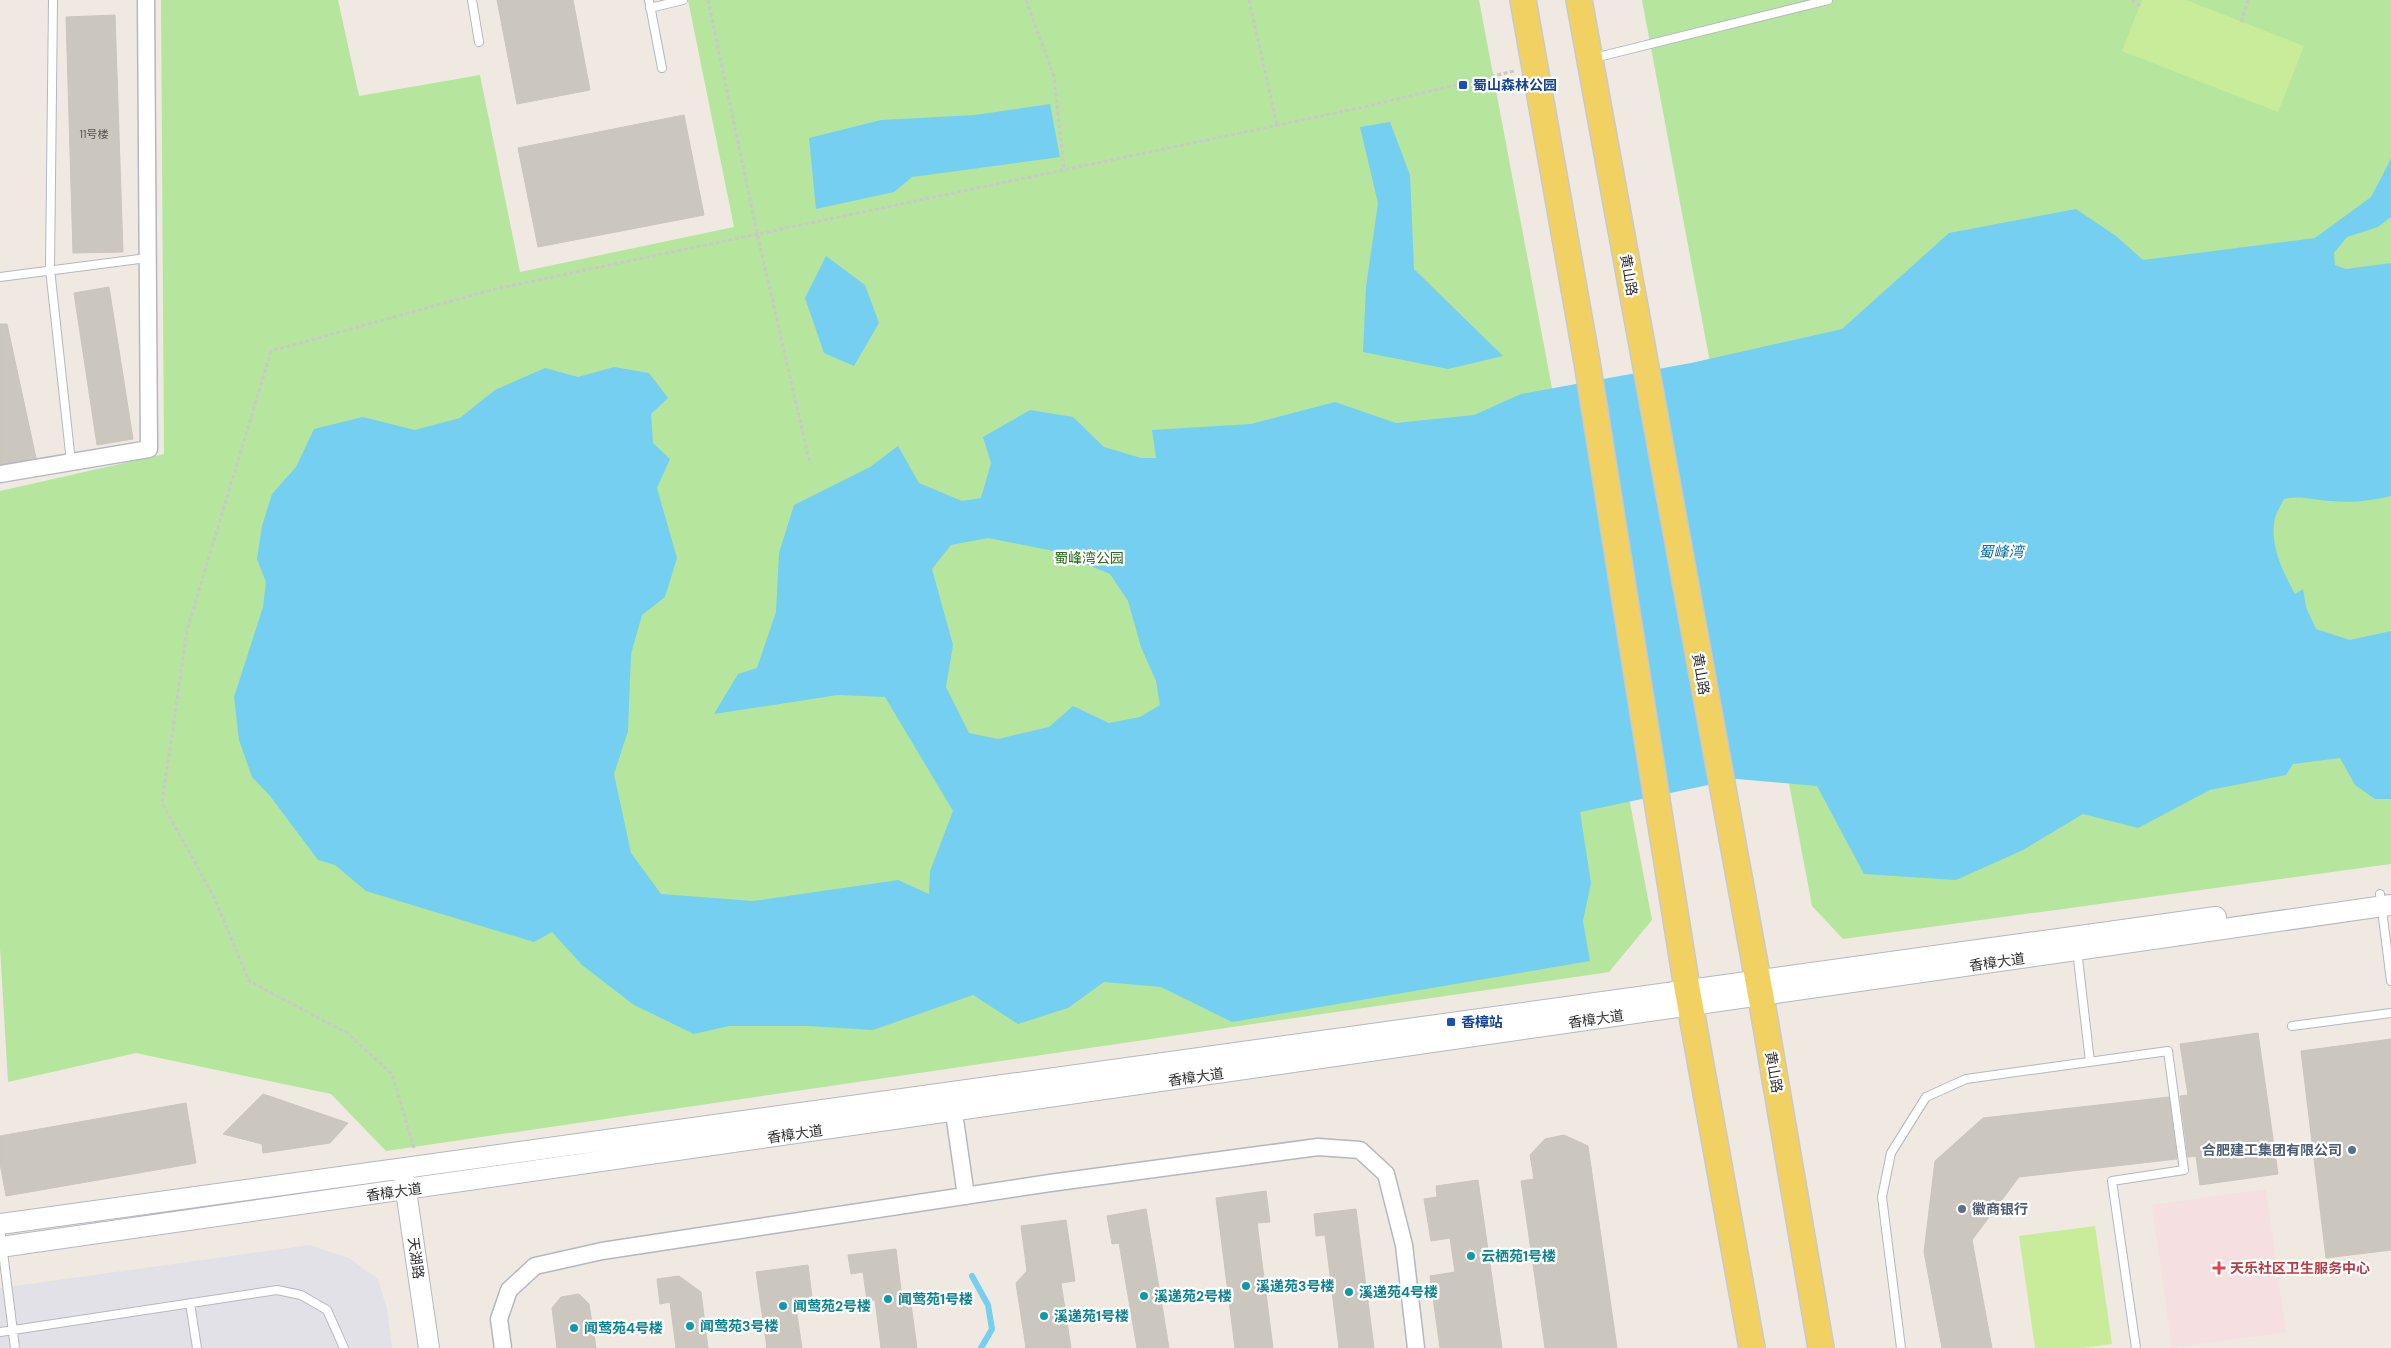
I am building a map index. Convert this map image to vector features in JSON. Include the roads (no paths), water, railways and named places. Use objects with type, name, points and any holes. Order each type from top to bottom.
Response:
[{"type":"main road","points":[[1523,0],[1587,362],[1689,997],[1752,1348]]},
{"type":"main road","name":"黄山路","points":[[1579,0],[1759,988],[1821,1348]]},
{"type":"street","points":[[0,474],[149,449],[146,0]]},
{"type":"street","name":"香樟大道","points":[[0,1224],[950,1091],[1759,988],[2386,900]]},
{"type":"street","name":"香樟大道","points":[[1,1241],[406,1190],[955,1111],[1689,997]]},
{"type":"street","points":[[950,1091],[955,1111],[966,1196]]},
{"type":"street","points":[[503,1348],[499,1319],[509,1290],[535,1266],[602,1250],[966,1196],[1318,1147],[1360,1150],[1386,1174],[1404,1244],[1416,1348]]},
{"type":"street","name":"天湖路","points":[[411,1167],[406,1190],[429,1348]]},
{"type":"lane","points":[[53,0],[50,269],[72,462]]},
{"type":"lane","points":[[472,0],[479,42]]},
{"type":"lane","points":[[662,68],[650,4],[683,0]]},
{"type":"lane","points":[[1589,59],[1828,0]]},
{"type":"lane","points":[[0,277],[50,269],[148,258]]},
{"type":"lane","points":[[2386,900],[2391,981]]},
{"type":"lane","points":[[2076,943],[2090,1062]]},
{"type":"lane","points":[[2292,1026],[2391,1013]]},
{"type":"lane","points":[[1901,1348],[1882,1197],[1891,1154],[1926,1097],[1966,1079],[2168,1051],[2184,1170],[2112,1181],[2136,1348]]},
{"type":"lane","points":[[1,1241],[15,1348]]},
{"type":"lane","points":[[0,1332],[277,1290],[301,1295],[327,1310],[344,1348]]},
{"type":"lane","points":[[190,1303],[197,1348]]},
{"type":"water","points":[[1050,104],[1060,157],[912,177],[894,192],[816,209],[809,138],[881,120],[975,115]]},
{"type":"water","points":[[1390,122],[1410,175],[1414,269],[1503,356],[1448,369],[1363,352],[1366,287],[1378,203],[1360,127]]},
{"type":"water","name":"蜀峰湾","points":[[2391,159],[2391,217],[2378,227],[2347,237],[2334,253],[2335,265],[2346,269],[2391,263],[2391,496],[2353,502],[2301,498],[2284,499],[2275,518],[2274,538],[2278,558],[2286,576],[2295,594],[2303,589],[2306,607],[2316,629],[2350,640],[2391,631],[2391,799],[2375,799],[2355,785],[2340,758],[2293,764],[2286,775],[2210,790],[2138,828],[2083,814],[2023,850],[1956,880],[1864,874],[1817,786],[1737,779],[1580,812],[1591,883],[1583,921],[1590,961],[1232,1022],[1161,987],[1104,982],[1068,1008],[1018,1024],[973,995],[873,1030],[809,1026],[729,1026],[694,1034],[634,1005],[582,965],[552,932],[534,942],[366,891],[335,865],[318,860],[270,796],[252,777],[239,740],[234,697],[263,607],[266,582],[257,559],[262,526],[272,494],[296,467],[314,429],[363,417],[415,430],[460,418],[495,390],[545,368],[578,377],[614,367],[649,373],[668,398],[651,414],[653,443],[670,459],[657,488],[677,558],[665,597],[642,615],[631,654],[628,731],[614,774],[631,853],[661,894],[753,901],[898,880],[929,894],[930,871],[953,811],[885,697],[838,695],[714,714],[738,674],[757,668],[776,612],[779,553],[794,505],[870,467],[898,446],[919,483],[962,501],[981,498],[991,463],[983,437],[1030,410],[1073,417],[1104,447],[1141,458],[1156,458],[1152,430],[1251,424],[1335,402],[1396,423],[1474,415],[1521,394],[1691,363],[1842,329],[1949,233],[2076,209],[2116,236],[2143,260],[2315,238],[2371,197]],"holes":[[[988,538],[1054,551],[1110,574],[1128,601],[1141,647],[1156,681],[1160,705],[1140,717],[1109,723],[1073,706],[1049,727],[998,739],[969,733],[946,687],[953,645],[932,569],[951,545]]]},
{"type":"water","points":[[826,256],[865,285],[879,323],[854,366],[824,353],[805,298]]},
{"type":"waterway","points":[[972,1276],[988,1305],[992,1329],[981,1348]]},
{"type":"place","name":"蜀山森林公园","points":[[1463,85]]},
{"type":"place","name":"香樟站","points":[[1451,1022]]},
{"type":"place","name":"合肥建工集团有限公司","points":[[2352,1150]]},
{"type":"place","name":"徽商银行","points":[[1962,1209]]},
{"type":"place","name":"云栖苑1号楼","points":[[1471,1256]]},
{"type":"place","name":"天乐社区卫生服务中心","points":[[2219,1268]]},
{"type":"place","name":"溪递苑3号楼","points":[[1246,1286]]},
{"type":"place","name":"溪递苑4号楼","points":[[1349,1292]]},
{"type":"place","name":"溪递苑2号楼","points":[[1144,1296]]},
{"type":"place","name":"闻莺苑1号楼","points":[[888,1299]]},
{"type":"place","name":"闻莺苑2号楼","points":[[783,1306]]},
{"type":"place","name":"溪递苑1号楼","points":[[1044,1316]]},
{"type":"place","name":"闻莺苑3号楼","points":[[690,1326]]},
{"type":"place","name":"闻莺苑4号楼","points":[[574,1328]]},
{"type":"park label","name":"蜀峰湾公园","points":[[1089,558]]}]
